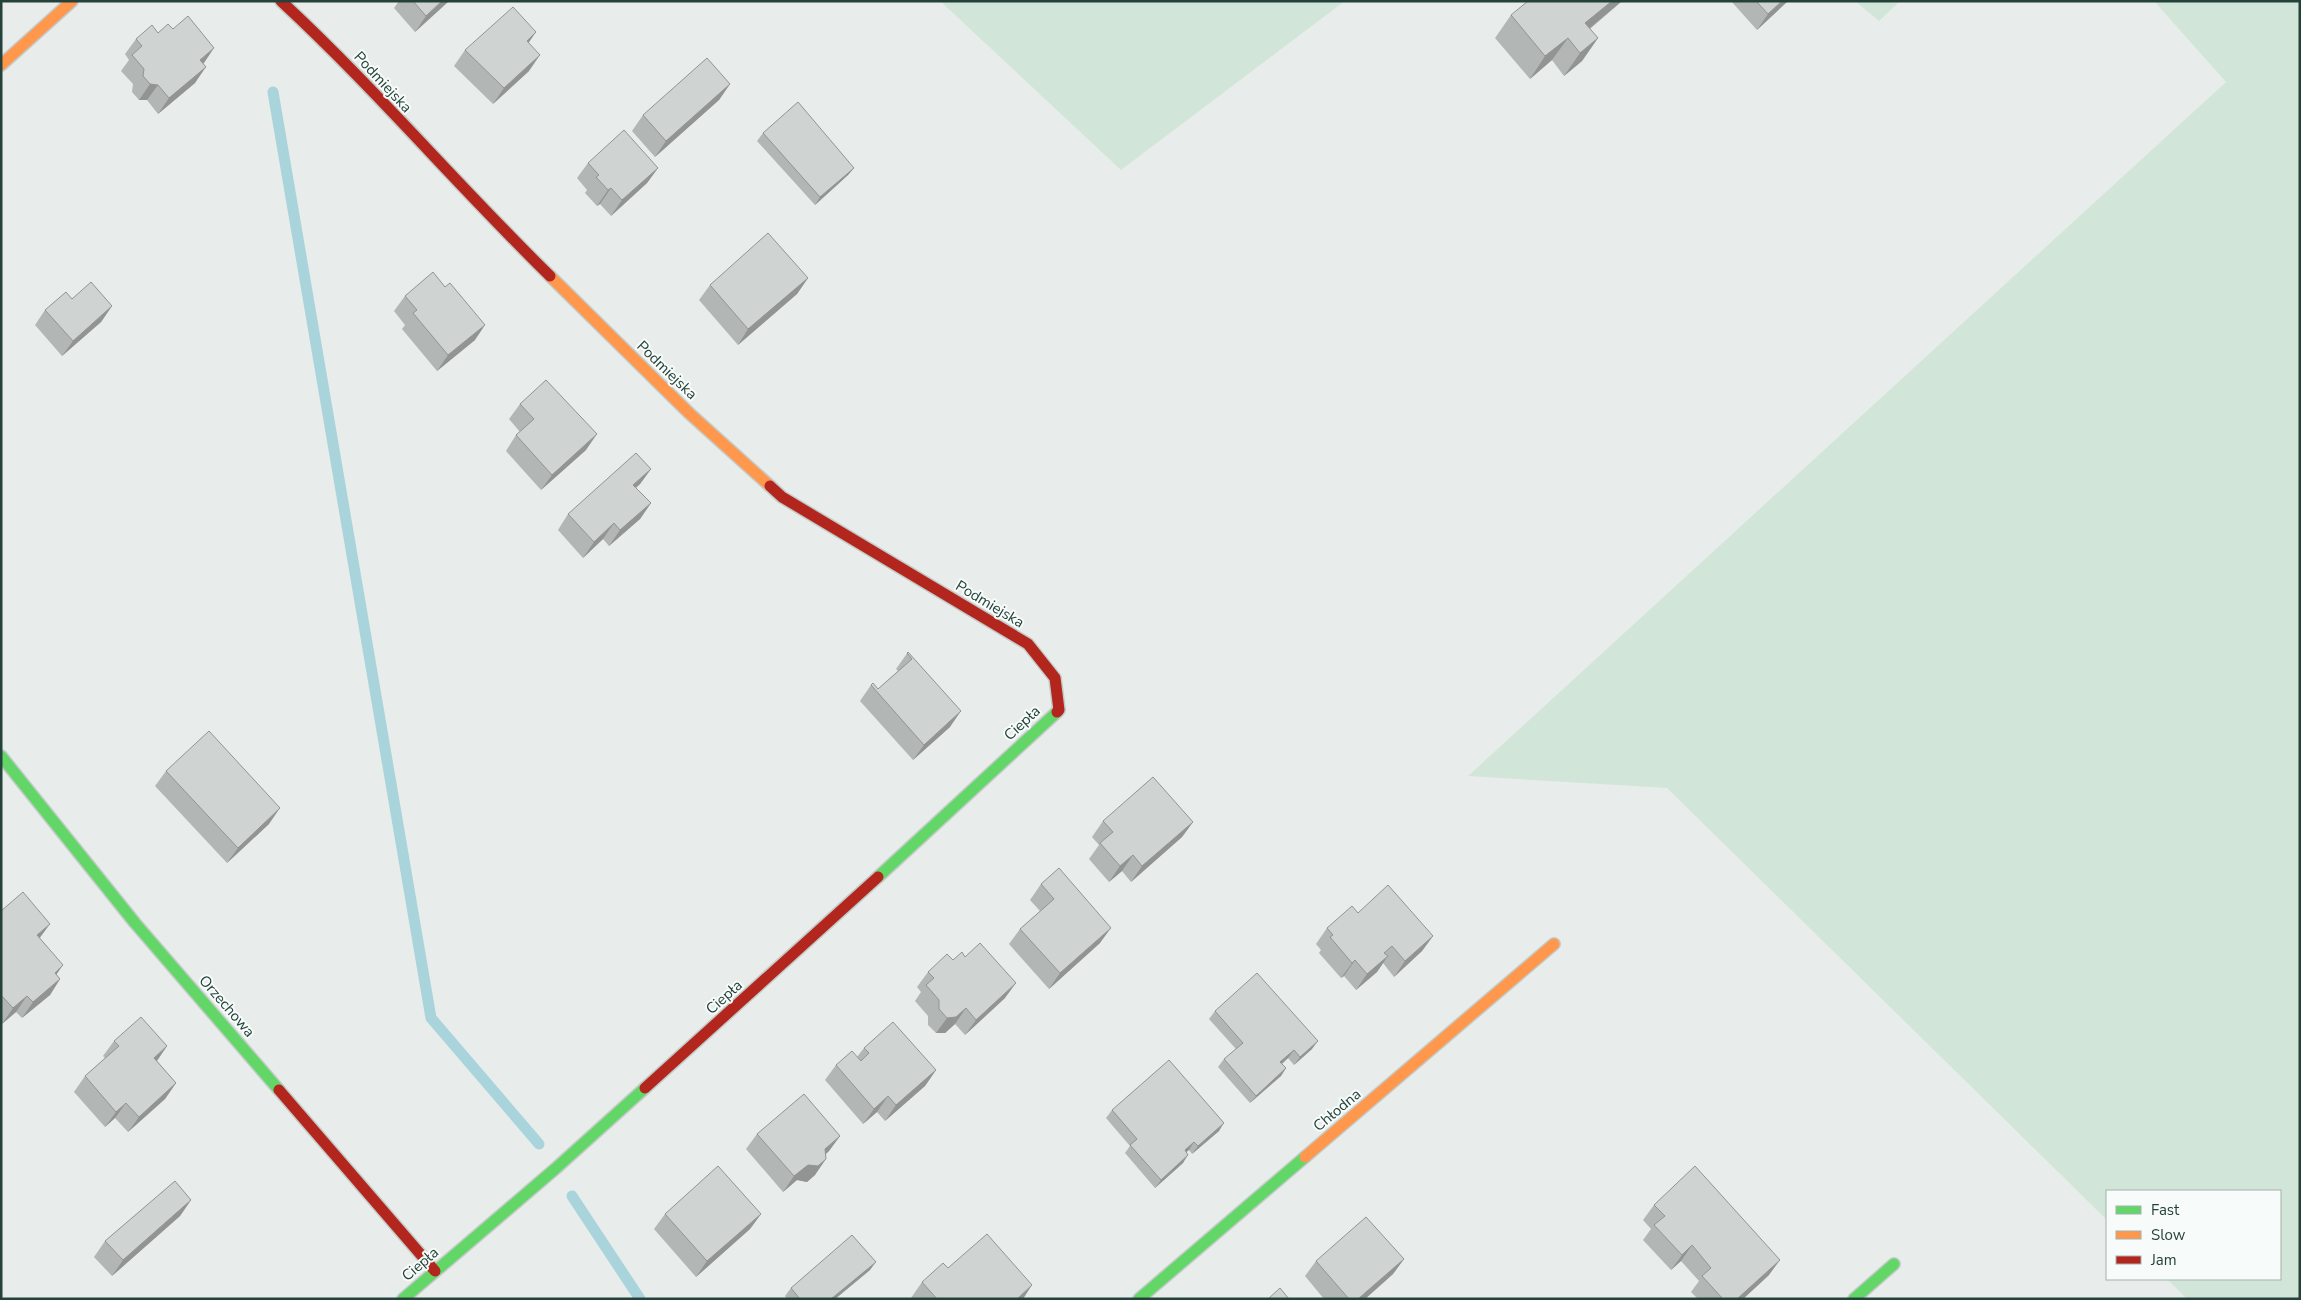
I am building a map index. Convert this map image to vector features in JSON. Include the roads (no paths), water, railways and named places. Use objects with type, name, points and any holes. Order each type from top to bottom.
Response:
[{"type":"street","points":[[1,65],[72,1]]},
{"type":"street","name":"Podmiejska","points":[[281,1],[317,34],[501,228],[689,412],[782,497],[1028,644],[1055,678],[1059,710]]},
{"type":"street","name":"Ciepła","points":[[403,1299],[555,1169],[854,900],[1059,710]]},
{"type":"street","name":"Orzechowa","points":[[1,756],[135,923],[435,1271]]},
{"type":"street","name":"Chłodna","points":[[1139,1299],[1554,944]]},
{"type":"street","points":[[1854,1299],[1894,1264]]},
{"type":"waterway","points":[[273,92],[431,1018],[539,1144]]},
{"type":"waterway","points":[[572,1196],[640,1299]]}]
